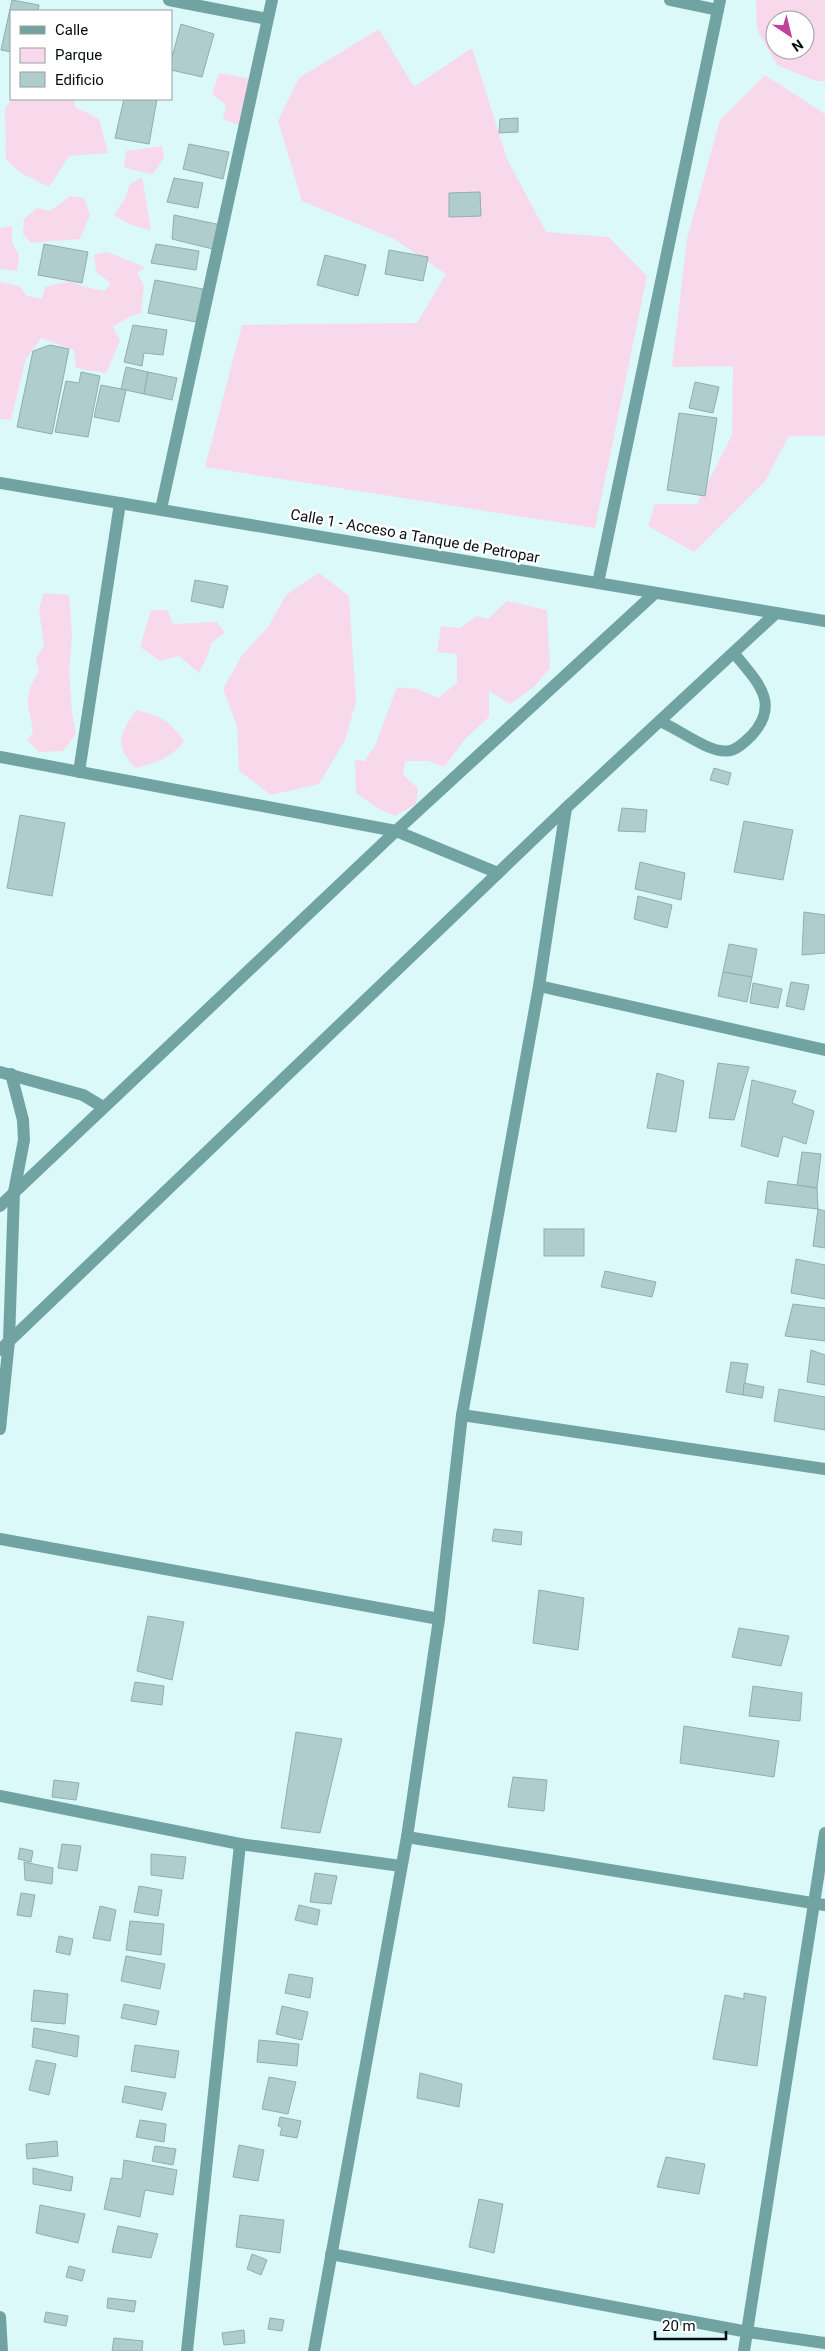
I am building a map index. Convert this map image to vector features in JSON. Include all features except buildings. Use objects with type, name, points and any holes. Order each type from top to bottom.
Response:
[{"type":"street","points":[[169,0],[267,19]]},
{"type":"street","points":[[161,509],[272,0]]},
{"type":"street","points":[[598,583],[719,5],[670,0]]},
{"type":"street","name":"Calle 1 - Acceso a Tanque de Petropar","points":[[0,483],[825,621]]},
{"type":"street","points":[[79,772],[120,503]]},
{"type":"street","points":[[0,1206],[396,831],[655,593]]},
{"type":"street","points":[[5,1345],[566,808],[661,722],[776,613]]},
{"type":"street","points":[[0,757],[396,831],[498,873]]},
{"type":"street","points":[[314,2351],[407,1837],[439,1619],[462,1415],[539,986],[566,808]]},
{"type":"street","points":[[539,986],[825,1050]]},
{"type":"street","points":[[6,1073],[83,1095],[104,1106]]},
{"type":"street","points":[[0,1429],[14,1192],[24,1140],[23,1120],[6,1073]]},
{"type":"street","points":[[462,1415],[825,1469]]},
{"type":"street","points":[[0,1539],[439,1619]]},
{"type":"street","points":[[0,1796],[240,1844],[401,1866]]},
{"type":"street","points":[[744,2351],[819,1904],[825,1833]]},
{"type":"street","points":[[407,1837],[819,1904]]},
{"type":"street","points":[[187,2351],[240,1844]]},
{"type":"street","points":[[331,2254],[748,2332],[825,2343]]},
{"type":"street","points":[[0,2317],[2,2351]]},
{"type":"lane","points":[[661,722],[714,749],[728,751],[746,742],[762,722],[765,710],[764,693],[734,653]]},
{"type":"green space","points":[[756,0],[825,0],[825,81],[816,81],[777,65],[774,60],[815,60],[815,10],[765,10],[765,44],[757,30]]},
{"type":"green space","points":[[379,29],[414,87],[472,48],[507,159],[546,232],[609,237],[647,276],[595,528],[205,467],[242,325],[417,323],[446,274],[394,239],[302,201],[278,121],[299,78]]},
{"type":"green space","points":[[219,73],[252,79],[241,126],[223,119],[226,105],[212,94]]},
{"type":"green space","points":[[765,75],[825,114],[825,436],[789,436],[765,481],[694,552],[648,526],[655,504],[697,504],[732,435],[733,366],[672,367],[687,239],[720,120]]},
{"type":"green space","points":[[11,100],[74,100],[75,107],[99,119],[108,153],[69,156],[49,187],[21,173],[6,160],[5,108]]},
{"type":"green space","points":[[162,146],[164,157],[153,174],[124,168],[126,151]]},
{"type":"green space","points":[[142,177],[151,231],[129,224],[114,215],[126,197],[129,185]]},
{"type":"green space","points":[[70,196],[84,198],[90,215],[80,239],[31,243],[23,234],[24,219],[37,208],[50,211]]},
{"type":"green space","points":[[12,226],[12,242],[19,255],[17,271],[0,269],[0,228]]},
{"type":"green space","points":[[107,252],[145,267],[137,273],[144,286],[141,313],[129,317],[113,327],[120,341],[106,373],[76,368],[74,350],[41,338],[26,359],[11,420],[0,419],[0,282],[19,286],[27,296],[42,299],[45,287],[70,281],[85,287],[105,291],[111,283],[96,272],[94,255]]},
{"type":"green space","points":[[319,573],[349,596],[356,702],[345,740],[319,784],[271,795],[239,771],[237,726],[223,689],[242,655],[268,627],[287,594]]},
{"type":"green space","points":[[44,593],[69,595],[72,636],[69,671],[72,713],[76,734],[63,751],[39,752],[27,740],[33,733],[28,695],[33,680],[39,672],[36,658],[44,647],[39,608]]},
{"type":"green space","points":[[507,601],[547,610],[550,668],[534,687],[510,704],[489,691],[489,717],[466,738],[444,767],[429,761],[405,761],[403,775],[418,788],[416,804],[395,816],[379,809],[356,793],[355,760],[364,761],[375,746],[397,687],[418,689],[438,698],[457,683],[457,654],[437,652],[441,626],[460,628],[477,616],[488,619]]},
{"type":"green space","points":[[151,610],[167,610],[173,624],[217,622],[225,633],[211,643],[208,655],[199,673],[179,656],[160,661],[140,647]]},
{"type":"green space","points":[[136,710],[152,714],[164,720],[174,728],[184,741],[168,756],[156,762],[135,768],[124,752],[121,739],[126,726]]}]
